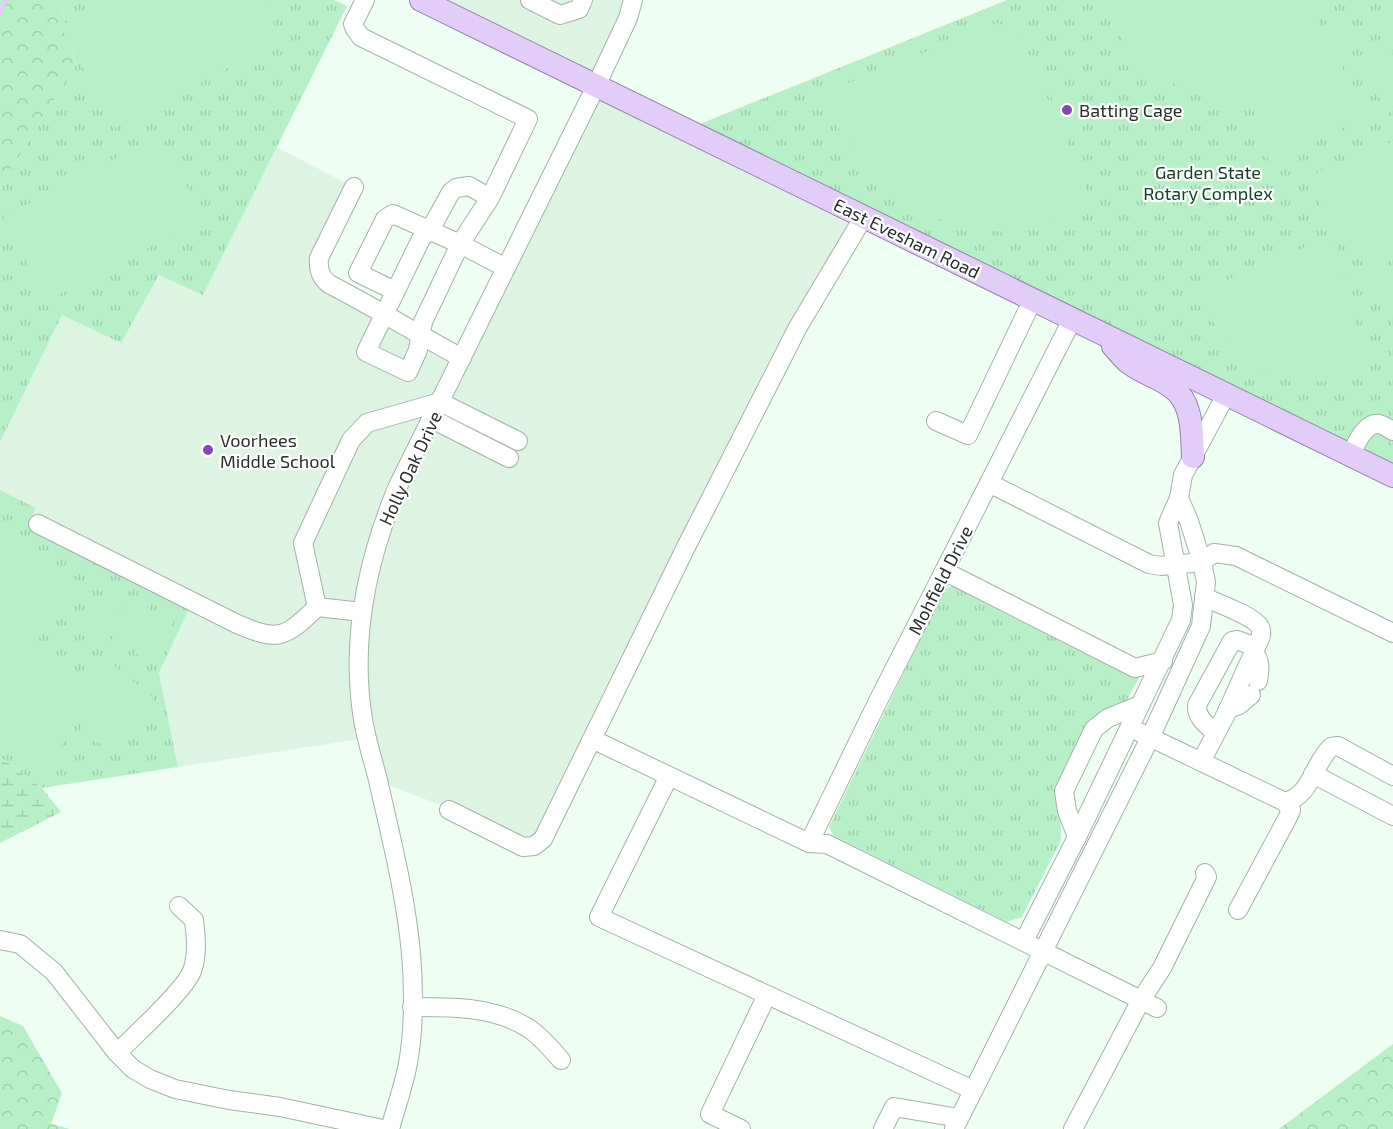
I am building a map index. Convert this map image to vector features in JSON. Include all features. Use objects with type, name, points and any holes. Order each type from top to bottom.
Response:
[{"type":"main road","name":"East Evesham Road","points":[[426,1],[863,218],[1073,318],[1393,476]]},
{"type":"main road","points":[[1097,330],[1128,363],[1173,387],[1183,398],[1192,429],[1193,457]]},
{"type":"street","points":[[365,0],[353,24],[362,37],[528,119],[490,198],[460,244],[423,322],[418,350],[408,372],[366,352],[421,238],[435,221],[447,197],[456,188],[469,186],[490,198]]},
{"type":"street","points":[[530,0],[560,15],[584,3]]},
{"type":"street","name":"Holly Oak Drive","points":[[390,1129],[408,1063],[412,957],[392,840],[363,719],[358,672],[362,612],[373,558],[387,513],[596,86],[628,18],[633,0]]},
{"type":"street","points":[[354,187],[319,258],[320,273],[329,284],[462,358]]},
{"type":"street","points":[[396,291],[358,273],[385,219],[390,215],[396,214],[429,229],[506,268]]},
{"type":"street","points":[[449,810],[521,846],[536,846],[543,839],[798,327],[863,218]]},
{"type":"street","points":[[936,421],[968,435],[1033,299]]},
{"type":"street","name":"Mohfield Drive","points":[[809,843],[878,701],[1073,318]]},
{"type":"street","points":[[1024,940],[1163,661],[1181,620],[1183,605],[1168,523],[1179,498],[1183,474],[1227,393]]},
{"type":"street","points":[[317,607],[303,543],[351,440],[367,423],[440,402],[518,441]]},
{"type":"street","points":[[432,419],[509,458]]},
{"type":"street","points":[[1351,455],[1359,438],[1372,425],[1379,424],[1393,431]]},
{"type":"street","points":[[989,483],[1149,564],[1161,566],[1202,562],[1214,553],[1236,556],[1393,633]]},
{"type":"street","points":[[883,1129],[894,1107],[956,1123],[1150,738],[1201,626],[1206,582],[1189,521],[1179,498]]},
{"type":"street","points":[[38,524],[235,623],[267,636],[280,635],[293,629],[317,607],[362,612]]},
{"type":"street","points":[[944,571],[1135,668],[1163,661]]},
{"type":"street","points":[[1201,762],[1261,636],[1259,625],[1250,618],[1204,597]]},
{"type":"street","points":[[1216,733],[1202,720],[1196,710],[1197,705],[1232,641],[1237,640],[1255,650],[1260,669],[1255,688],[1239,705],[1228,709]]},
{"type":"street","points":[[1094,849],[1076,838],[1064,800],[1064,791],[1094,729],[1108,718],[1140,705]]},
{"type":"street","points":[[1130,727],[1286,802],[1291,810],[1238,910]]},
{"type":"street","points":[[592,739],[809,843],[827,844],[1149,1004]]},
{"type":"street","points":[[1286,802],[1300,796],[1324,753],[1331,747],[1338,746],[1393,776]]},
{"type":"street","points":[[1313,774],[1393,816]]},
{"type":"street","points":[[669,776],[599,916],[973,1090]]},
{"type":"street","points":[[1073,1129],[1149,1004],[1162,968],[1207,876],[1205,873]]},
{"type":"street","points":[[117,1053],[181,987],[191,973],[195,958],[194,920],[179,906]]},
{"type":"street","points":[[0,940],[20,944],[54,972],[117,1053],[133,1069],[150,1079],[175,1089],[280,1107],[383,1129]]},
{"type":"street","points":[[741,1129],[710,1114],[767,995]]},
{"type":"street","points":[[411,1007],[458,1006],[502,1016],[528,1028],[561,1060]]},
{"type":"shaded area","points":[[421,0],[633,0],[596,86]]},
{"type":"shaded area","points":[[596,86],[863,218],[539,843],[378,781],[367,738],[178,767],[159,673],[194,598],[30,521],[36,508],[0,490],[0,442],[62,315],[159,274],[203,294],[276,147],[354,187],[320,273],[461,358]]},
{"type":"green space","points":[[0,0],[73,0],[61,7],[76,62],[0,188]]},
{"type":"green space","points":[[73,0],[334,0],[347,6],[203,295],[159,275],[121,343],[62,315],[0,442],[0,188],[76,62],[61,7]]},
{"type":"green space","points":[[116,0],[261,0],[282,39],[116,128],[62,29]]},
{"type":"green space","name":"Garden State Rotary Complex","points":[[1007,0],[1393,0],[1393,476],[685,130]]},
{"type":"green space","points":[[1098,0],[1319,0],[1325,14],[1317,19],[1352,87],[1365,106],[1360,123],[1349,125],[1272,165],[1259,137],[1254,107],[1228,104],[1204,97],[1161,76],[1125,43]]},
{"type":"green space","points":[[1393,6],[1393,47],[1377,13]]},
{"type":"green space","points":[[1342,16],[1358,48],[1340,57],[1324,25]]},
{"type":"green space","points":[[998,23],[1016,31],[1022,38],[1093,206],[1076,215],[1059,220],[1041,224],[1022,224],[1001,232],[944,221],[908,202],[857,156],[833,120],[829,91]]},
{"type":"green space","points":[[1388,48],[1393,57],[1393,111],[1388,113],[1360,64]]},
{"type":"green space","name":"Batting Cage","points":[[1067,87],[1084,126],[1067,134],[1050,94]]},
{"type":"green space","points":[[160,135],[204,219],[47,301],[3,217]]},
{"type":"green space","points":[[1393,141],[1393,258],[1363,247],[1339,229],[1321,205],[1306,177]]},
{"type":"green space","points":[[1324,239],[1336,246],[1370,376],[1316,382],[1282,377],[1266,371],[1251,362],[1220,332],[1201,291]]},
{"type":"green space","points":[[1378,266],[1393,280],[1393,304],[1366,279]]},
{"type":"green space","points":[[0,490],[36,508],[30,521],[194,598],[159,673],[178,767],[42,788],[0,757]]},
{"type":"green space","points":[[21,535],[73,579],[80,581],[81,585],[79,591],[33,645],[27,645],[88,679],[109,662],[152,696],[153,704],[119,752],[92,740],[82,732],[77,716],[49,767],[0,741],[0,545]]},
{"type":"green space","points":[[954,585],[1129,673],[1140,676],[1128,698],[1060,785],[1061,840],[1022,917],[1007,922],[834,836],[829,827],[939,600],[946,589]]},
{"type":"green space","points":[[107,588],[126,598],[105,639],[86,629]]},
{"type":"green space","points":[[132,600],[151,609],[130,651],[111,641]]},
{"type":"green space","points":[[155,612],[174,621],[153,662],[135,653]]},
{"type":"green space","points":[[0,757],[42,788],[61,812],[0,843]]},
{"type":"green space","points":[[0,1016],[23,1026],[62,1093],[51,1124],[70,1129],[0,1129]]},
{"type":"green space","points":[[1393,1044],[1393,1129],[1279,1129]]},
{"type":"waterway","points":[[0,13],[6,0]]},
{"type":"place","name":"Batting Cage","points":[[1067,110]]},
{"type":"place","name":"Voorhees Middle School","points":[[208,450]]}]
